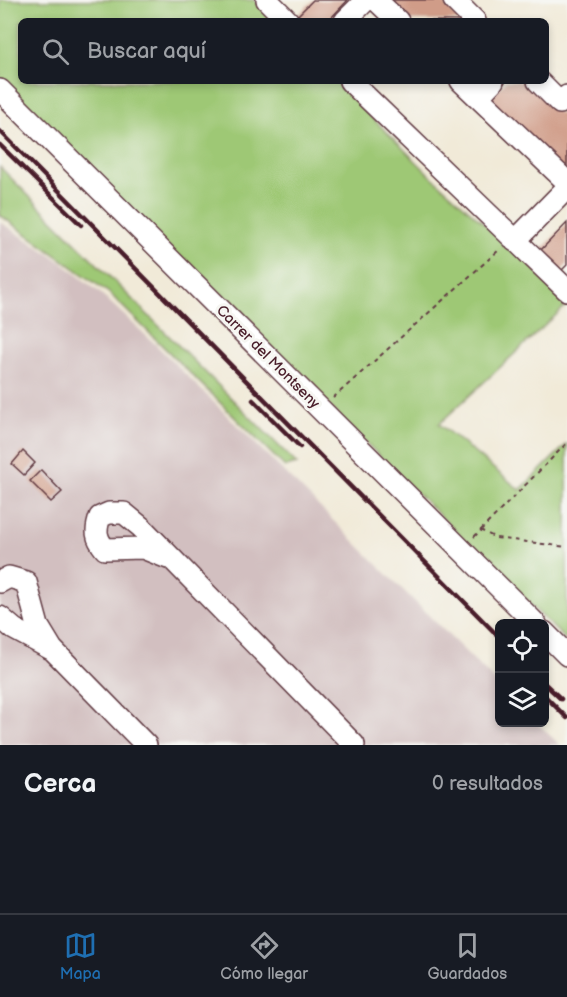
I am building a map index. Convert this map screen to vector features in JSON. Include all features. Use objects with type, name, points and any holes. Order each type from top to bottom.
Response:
[{"type":"street","points":[[348,18],[366,0]]},
{"type":"street","points":[[376,0],[395,18]]},
{"type":"street","points":[[454,0],[472,18]]},
{"type":"street","points":[[353,84],[566,286]]},
{"type":"street","points":[[541,84],[560,103],[567,96]]},
{"type":"street","points":[[470,86],[567,182]]},
{"type":"street","name":"Carrer del Montseny","points":[[0,90],[531,619]]},
{"type":"street","points":[[514,239],[567,188]]},
{"type":"street","points":[[168,558],[354,745]]},
{"type":"street","points":[[0,582],[9,577],[26,582],[38,626],[52,649],[146,745]]},
{"type":"street","points":[[0,617],[14,629],[52,649]]},
{"type":"street","points":[[549,637],[567,655]]},
{"type":"path","points":[[320,409],[514,239]]},
{"type":"path","points":[[462,549],[567,443]]},
{"type":"path","points":[[480,530],[496,538],[567,547]]},
{"type":"shaded area","points":[[0,222],[57,259],[99,292],[153,342],[495,681],[495,727],[541,727],[560,745],[0,745]]},
{"type":"green space","points":[[0,0],[254,0],[272,18],[18,18],[18,84],[338,84],[430,175],[567,298],[567,305],[439,424],[520,490],[567,444],[567,641],[549,623],[549,619],[545,619],[0,82]]},
{"type":"green space","points":[[0,167],[297,464],[285,467],[109,293],[0,215]]},
{"type":"building","points":[[313,0],[348,0],[331,18],[301,18],[298,15]]},
{"type":"building","points":[[390,0],[447,0],[444,3],[459,18],[402,18]]},
{"type":"building","points":[[503,84],[530,84],[560,114],[567,106],[567,167],[560,173],[487,101]]},
{"type":"building","points":[[567,223],[567,265],[561,271],[540,251]]},
{"type":"building","points":[[23,451],[35,463],[24,475],[12,464]]},
{"type":"building","points":[[41,470],[62,492],[51,502],[30,481]]},
{"type":"railway","points":[[0,131],[495,633]]},
{"type":"railway","points":[[0,145],[81,225]]},
{"type":"railway","points":[[253,400],[300,447]]},
{"type":"railway","points":[[549,688],[561,699]]},
{"type":"railway","points":[[549,700],[567,718]]}]
